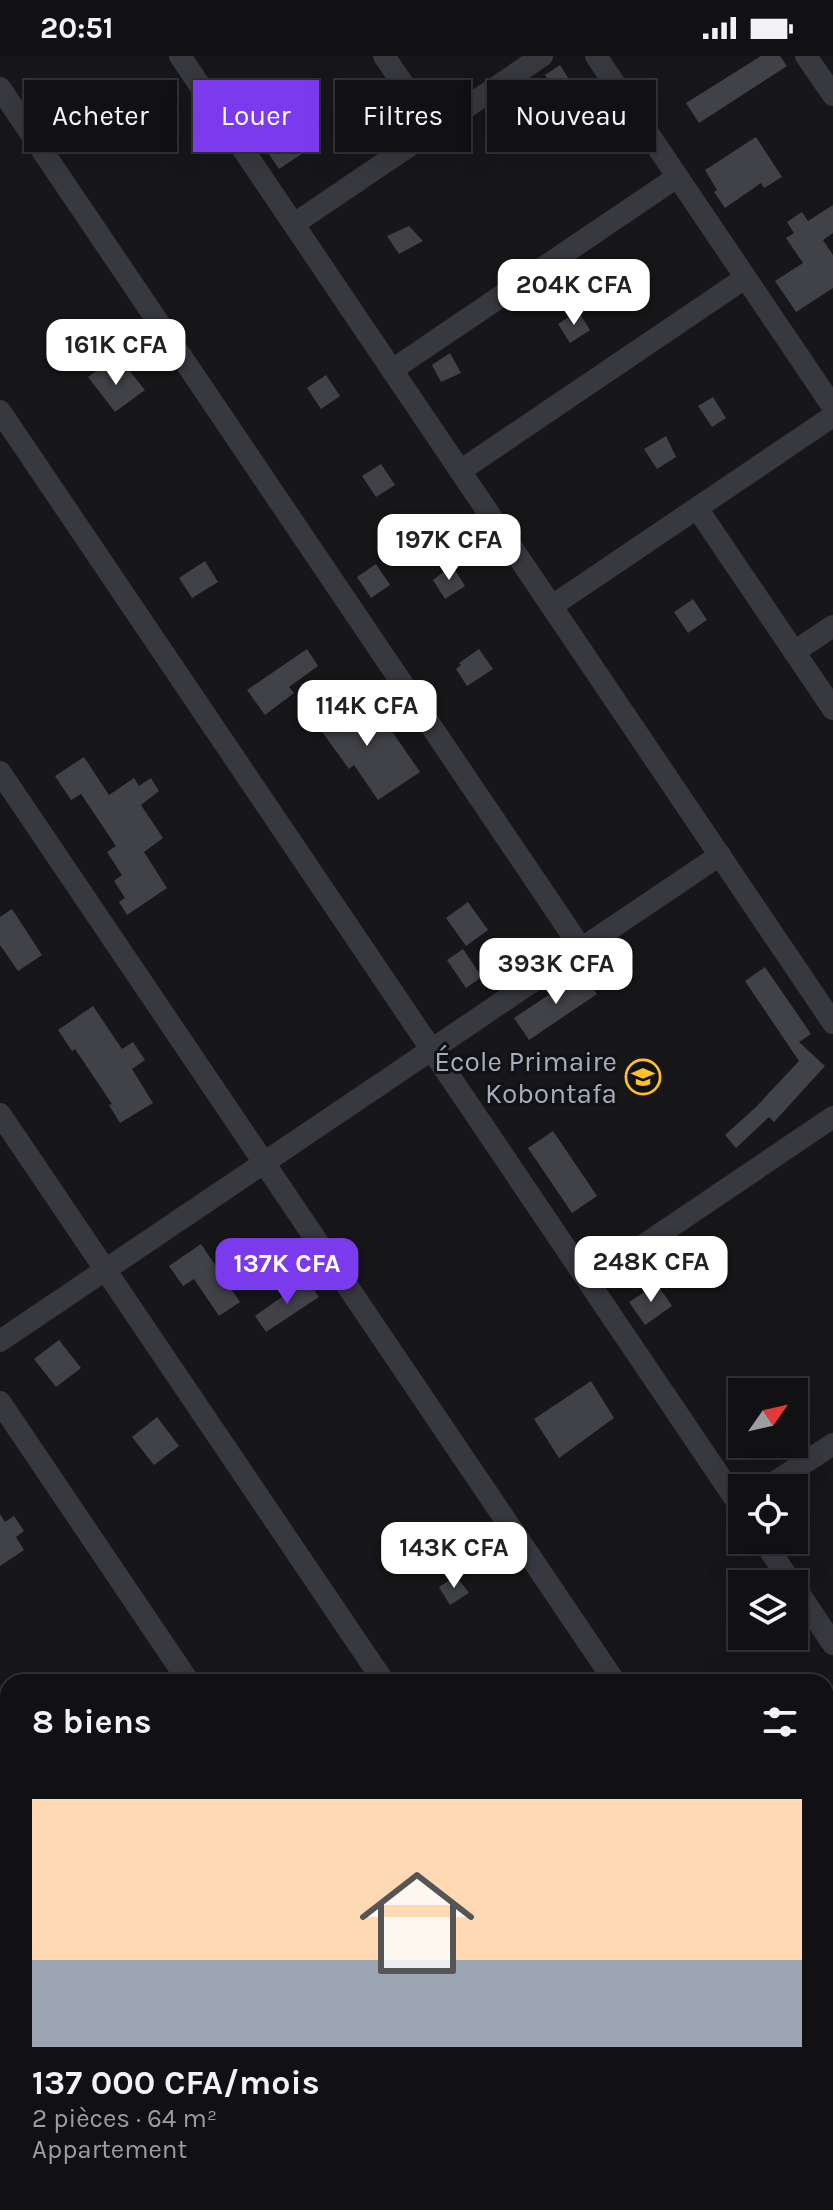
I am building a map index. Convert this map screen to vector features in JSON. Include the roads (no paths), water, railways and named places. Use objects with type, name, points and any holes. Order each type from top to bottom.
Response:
[{"type":"street","points":[[180,56],[833,1023]]},
{"type":"street","points":[[384,56],[400,80]]},
{"type":"street","points":[[471,104],[542,56]]},
{"type":"street","points":[[596,56],[833,407]]},
{"type":"street","points":[[806,56],[833,95]]},
{"type":"street","points":[[0,88],[581,948]]},
{"type":"street","points":[[294,224],[400,152]]},
{"type":"street","points":[[392,370],[677,177]]},
{"type":"street","points":[[460,471],[745,278]]},
{"type":"street","points":[[0,411],[728,1487]]},
{"type":"street","points":[[552,606],[833,416]]},
{"type":"street","points":[[697,508],[833,709]]},
{"type":"street","points":[[794,652],[833,626]]},
{"type":"street","points":[[0,772],[610,1674]]},
{"type":"street","points":[[0,1341],[720,855]]},
{"type":"street","points":[[0,1114],[379,1674]]},
{"type":"street","points":[[589,1282],[833,1117]]},
{"type":"street","points":[[0,1402],[184,1674]]},
{"type":"street","points":[[787,1474],[833,1444]]},
{"type":"street","points":[[808,1607],[833,1644]]},
{"type":"place","name":"École Primaire Kobontafa","points":[[643,1077]]}]
